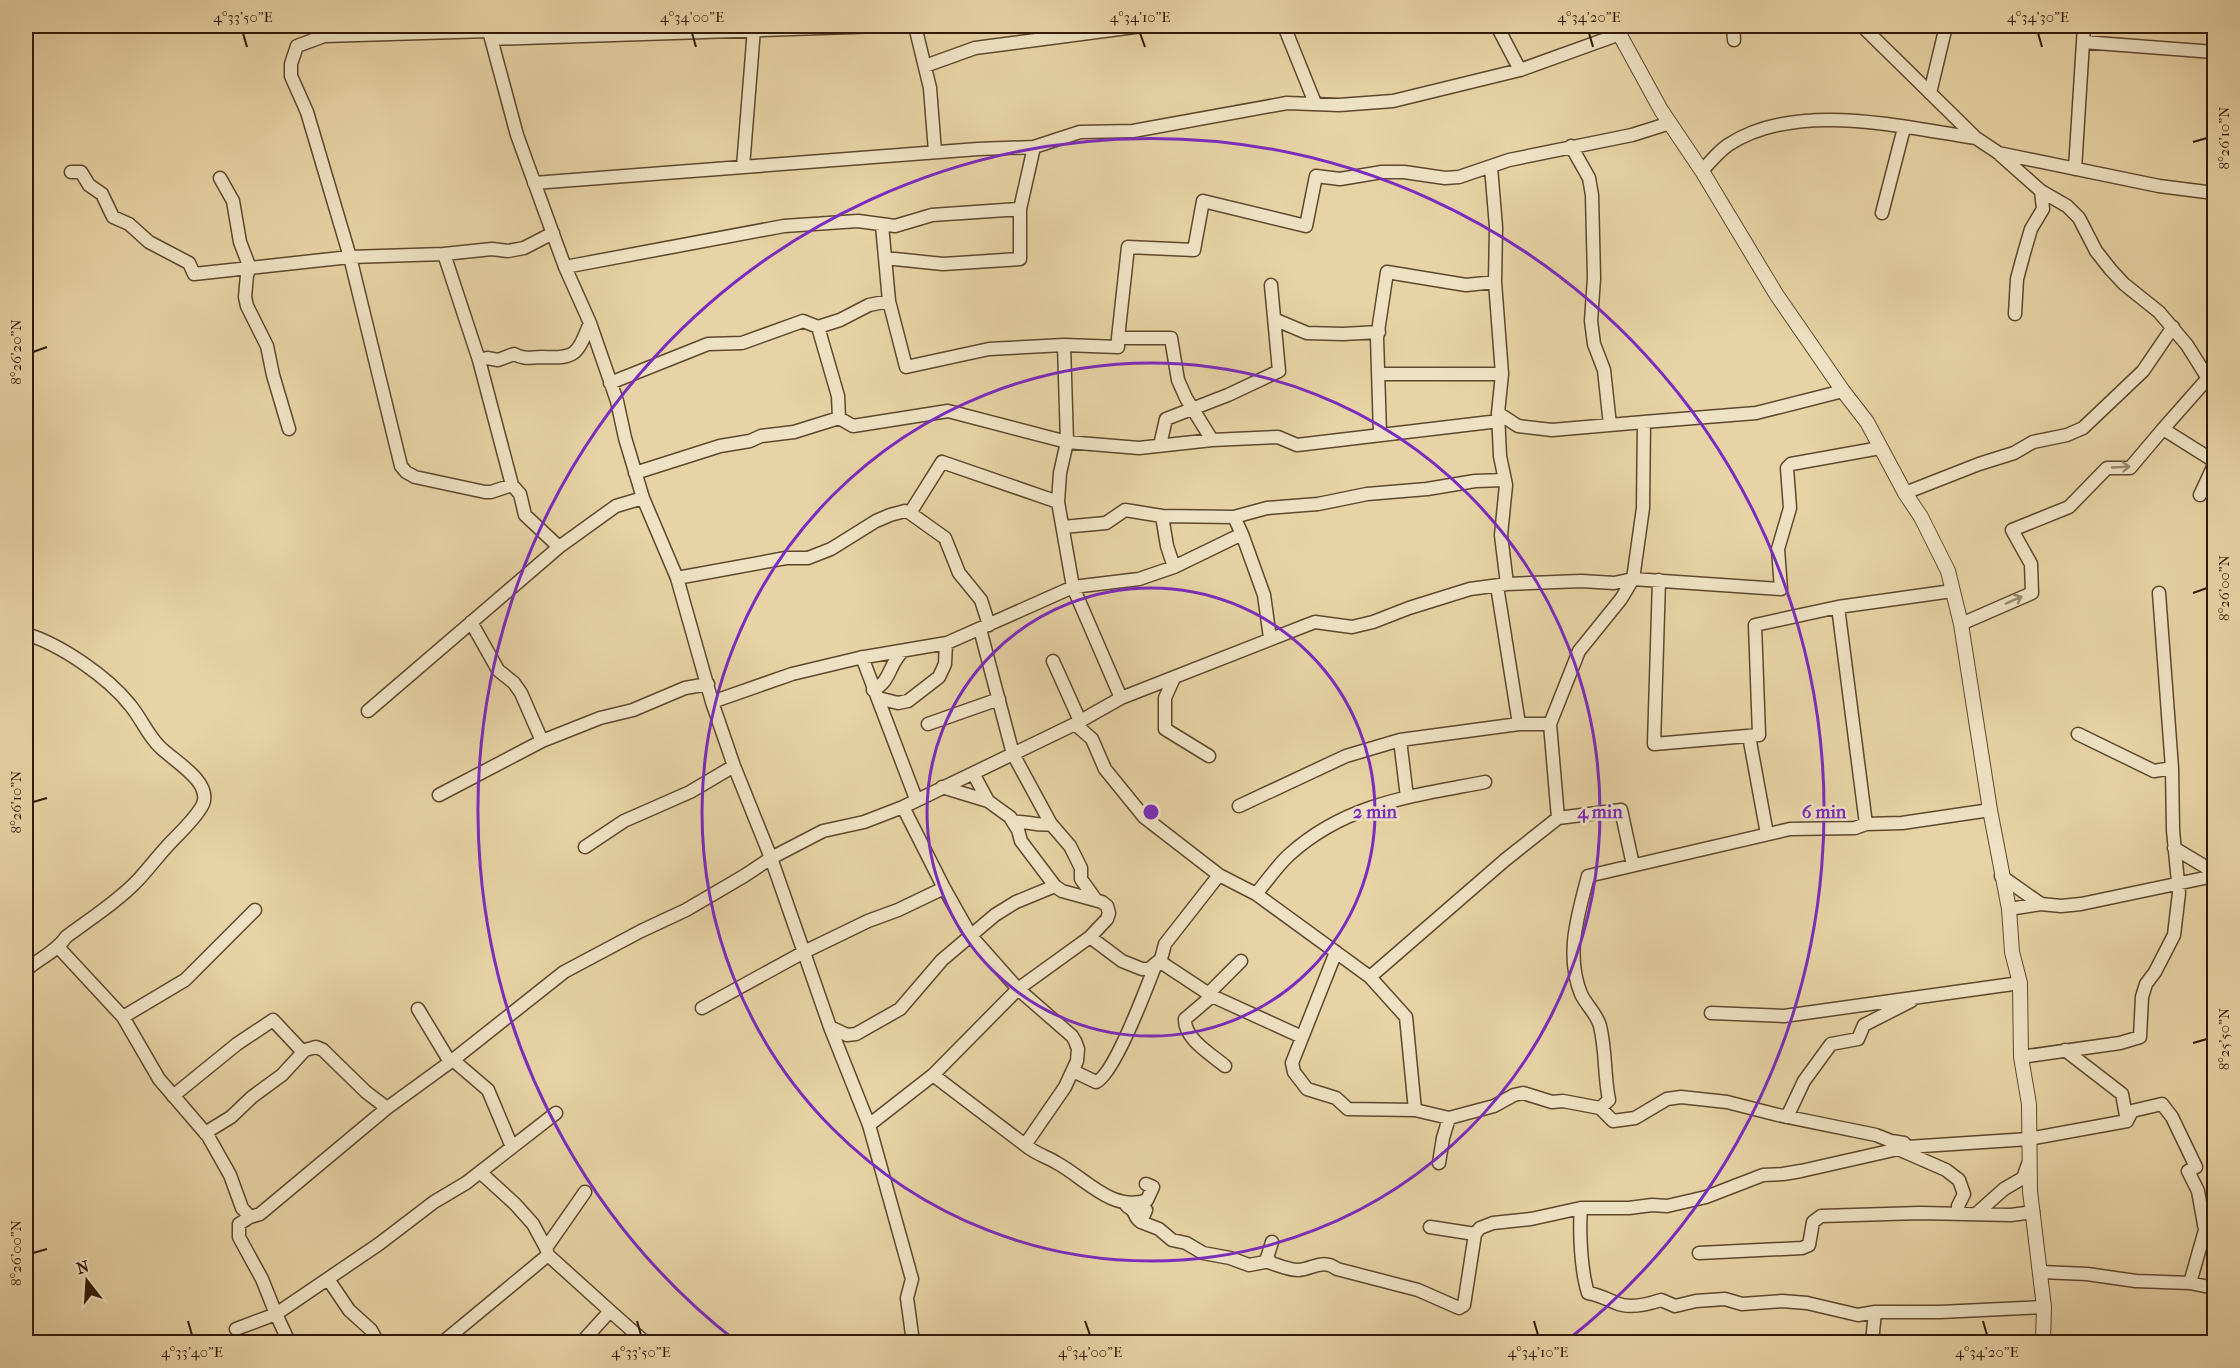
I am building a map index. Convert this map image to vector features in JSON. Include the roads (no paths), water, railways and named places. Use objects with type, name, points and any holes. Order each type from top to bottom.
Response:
[{"type":"street","points":[[512,485],[485,492],[415,477],[401,466],[350,257],[307,112],[291,76],[291,64],[297,46],[324,36],[881,26]]},
{"type":"street","points":[[915,26],[930,88],[935,152]]},
{"type":"street","points":[[925,66],[975,48],[1142,26]]},
{"type":"street","points":[[1284,26],[1315,103]]},
{"type":"street","points":[[1497,26],[1520,70]]},
{"type":"street","points":[[1733,26],[1734,40]]},
{"type":"street","points":[[1862,26],[1976,138],[1997,152],[2041,191],[2067,207],[2079,218],[2096,251],[2111,270],[2173,327],[2211,383],[2163,429],[2130,468],[2107,468],[2069,507],[2012,530],[2031,564],[2032,592],[1961,624]]},
{"type":"street","points":[[1930,93],[1946,26]]},
{"type":"street","points":[[2075,170],[2084,26]]},
{"type":"street","points":[[743,166],[753,29]]},
{"type":"street","points":[[534,183],[935,152],[1034,147],[1080,132],[1133,130],[1287,103],[1339,105],[1393,101],[1520,70],[1617,30],[1661,110],[1702,171],[1776,294],[1867,422],[1905,493],[1921,517],[1948,571],[1961,624],[2001,876],[2009,909],[2012,952],[2020,983],[2021,1057],[2029,1104],[2028,1162],[2034,1237],[2041,1272],[2044,1306],[2043,1342]]},
{"type":"street","points":[[491,32],[517,135],[565,267],[590,323],[617,402],[643,498],[677,578],[712,702],[734,766],[771,858],[830,1027],[869,1125],[912,1279],[907,1298],[913,1342]]},
{"type":"street","points":[[2084,42],[2214,52]]},
{"type":"street","points":[[1702,171],[1727,145],[1746,136],[1777,126],[1820,120],[1837,120],[1976,138]]},
{"type":"street","points":[[882,225],[890,301],[906,367],[989,349],[1064,345],[1118,347],[1128,247],[1194,250],[1203,201],[1306,226],[1316,176],[1340,179],[1382,172],[1404,172],[1445,178],[1459,177],[1509,160],[1632,135],[1670,123]]},
{"type":"street","points":[[1882,213],[1904,128]]},
{"type":"street","points":[[1571,146],[1589,178],[1592,195],[1594,278],[1591,321],[1594,344],[1604,370],[1610,425]]},
{"type":"street","points":[[885,258],[943,264],[1020,260],[1020,209],[1034,147]]},
{"type":"street","points":[[1997,152],[2075,170],[2177,189],[2214,193]]},
{"type":"street","points":[[1491,167],[1496,227],[1494,282],[1502,374],[1498,417],[1504,480],[1501,535],[1502,585],[1519,724]]},
{"type":"street","points":[[71,172],[81,172],[89,185],[102,194],[113,217],[129,224],[149,242],[189,263],[194,274],[350,257],[444,254],[492,249],[508,251],[524,249],[553,233]]},
{"type":"street","points":[[220,178],[233,201],[240,242],[250,268],[247,274],[245,297],[247,306],[267,346],[289,429]]},
{"type":"street","points":[[2015,314],[2017,279],[2031,229],[2043,209],[2041,191]]},
{"type":"street","points":[[565,267],[784,226],[858,221],[882,225],[905,225],[932,215],[1020,209]]},
{"type":"street","points":[[444,254],[479,360],[512,485],[520,494],[525,515],[559,547]]},
{"type":"street","points":[[1380,434],[1377,338],[1387,272],[1466,285],[1494,282]]},
{"type":"street","points":[[1160,445],[1166,419],[1279,370],[1271,285]]},
{"type":"street","points":[[610,383],[708,344],[742,343],[803,321],[818,327],[840,320],[869,304],[890,301]]},
{"type":"street","points":[[1276,321],[1307,333],[1379,332]]},
{"type":"street","points":[[479,360],[487,358],[498,360],[514,354],[523,359],[573,356],[578,351],[590,323]]},
{"type":"street","points":[[818,327],[838,396],[839,418]]},
{"type":"street","points":[[1905,493],[2014,453],[2033,442],[2067,435],[2083,428],[2142,371],[2173,327]]},
{"type":"street","points":[[1118,338],[1171,338],[1178,380],[1212,440]]},
{"type":"street","points":[[1064,345],[1067,442],[1060,473],[1058,502],[1073,586],[1121,698]]},
{"type":"street","points":[[1378,374],[1502,374]]},
{"type":"street","points":[[635,474],[720,446],[750,441],[761,436],[794,432],[839,418],[853,426],[948,411],[1067,442],[1139,448],[1212,440],[1278,437],[1297,445],[1498,417],[1518,426],[1552,430],[1756,413],[1843,390]]},
{"type":"street","points":[[1558,818],[1550,724],[1579,651],[1621,599],[1633,579],[1643,508],[1644,422]]},
{"type":"street","points":[[2163,429],[2214,463],[2200,495]]},
{"type":"street","points":[[289,1342],[262,1279],[239,1237],[239,1224],[260,1214],[387,1108],[452,1061],[564,972],[686,910],[771,858],[823,831],[864,822],[903,807],[1078,723],[1121,698],[1315,622],[1352,627],[1470,589],[1502,585],[1581,581],[1614,583],[1633,579],[1781,590],[1778,549],[1790,508],[1787,468],[1791,464],[1880,448]]},
{"type":"street","points":[[910,513],[942,462],[1058,502]]},
{"type":"street","points":[[1063,527],[1107,523],[1125,510],[1162,516],[1234,517],[1267,508],[1318,504],[1367,494],[1504,480]]},
{"type":"street","points":[[368,711],[559,547],[616,506],[643,498]]},
{"type":"street","points":[[677,578],[786,558],[808,558],[831,549],[876,521],[904,511],[945,538],[959,573],[981,600],[999,699],[1013,754],[1051,824],[1070,846],[1080,868],[1082,879],[1096,900]]},
{"type":"street","points":[[1162,516],[1167,546],[1174,567]]},
{"type":"street","points":[[1234,517],[1264,595],[1270,638]]},
{"type":"street","points":[[712,702],[764,686],[792,674],[862,657],[946,643],[1073,586],[1139,579],[1174,567],[1242,534]]},
{"type":"street","points":[[1659,580],[1654,744],[1759,735],[1755,625],[1838,607],[1952,591]]},
{"type":"street","points":[[2021,1057],[2120,1043],[2140,1037],[2142,997],[2146,984],[2155,972],[2176,929],[2179,893],[2174,848],[2172,768],[2159,593]]},
{"type":"street","points":[[1838,607],[1866,824]]},
{"type":"street","points":[[471,622],[498,670],[514,683],[521,693],[542,741]]},
{"type":"street","points":[[26,634],[46,640],[65,651],[116,689],[131,706],[159,747],[182,765],[201,785],[204,796],[203,805],[186,830],[137,881],[66,937],[59,948],[45,954],[26,970]]},
{"type":"street","points":[[875,694],[898,703],[908,701],[939,677],[945,664],[946,643]]},
{"type":"street","points":[[875,694],[890,673],[895,658],[903,651]]},
{"type":"street","points":[[862,657],[916,799]]},
{"type":"street","points":[[1053,661],[1078,723],[1092,739],[1105,769],[1144,817],[1219,874],[1256,894],[1370,977],[1406,1017],[1415,1110]]},
{"type":"street","points":[[1174,678],[1165,698],[1165,729],[1209,756]]},
{"type":"street","points":[[439,795],[542,741],[600,718],[633,710],[685,688],[708,684]]},
{"type":"street","points":[[927,724],[999,699]]},
{"type":"street","points":[[1239,806],[1346,756],[1400,740],[1519,724],[1550,724]]},
{"type":"street","points":[[2078,734],[2154,771],[2172,768]]},
{"type":"street","points":[[1749,736],[1767,834]]},
{"type":"street","points":[[1400,740],[1407,797]]},
{"type":"street","points":[[585,847],[624,820],[690,792],[734,766]]},
{"type":"street","points":[[973,773],[988,801]]},
{"type":"street","points":[[1256,894],[1287,857],[1313,835],[1336,821],[1370,806],[1485,782]]},
{"type":"street","points":[[869,1125],[933,1075],[1018,989],[1090,937],[1107,919],[1109,913],[1107,906],[1096,900],[1057,888],[1021,841],[1018,830],[1010,817],[988,801],[942,787]]},
{"type":"street","points":[[903,807],[971,936],[1018,989],[1076,1041],[1078,1048],[1073,1071],[1065,1087],[1025,1145]]},
{"type":"street","points":[[1370,977],[1505,860],[1558,818],[1621,810],[1633,865]]},
{"type":"street","points":[[1600,1108],[1608,1100],[1605,1048],[1599,1022],[1581,993],[1573,953],[1574,933],[1588,876],[1790,829],[1855,828],[1866,824],[1902,823],[1990,810]]},
{"type":"street","points":[[1013,822],[1051,824]]},
{"type":"street","points":[[2174,848],[2214,874]]},
{"type":"street","points":[[1073,1071],[1096,1082],[1105,1076],[1132,1024],[1165,944],[1219,874]]},
{"type":"street","points":[[2009,909],[2042,904],[2061,906],[2081,904],[2214,874]]},
{"type":"street","points":[[2001,876],[2042,904]]},
{"type":"street","points":[[830,1027],[847,1035],[856,1034],[900,1009],[942,960],[995,915],[1016,902],[1082,879]]},
{"type":"street","points":[[702,1008],[804,952],[944,888]]},
{"type":"street","points":[[123,1017],[185,980],[255,910]]},
{"type":"street","points":[[1090,937],[1122,961],[1142,969],[1149,969],[1157,964]]},
{"type":"street","points":[[59,948],[123,1017],[159,1079],[205,1133],[230,1175],[242,1208],[250,1217]]},
{"type":"street","points":[[1336,952],[1292,1063],[1294,1072],[1307,1089],[1336,1098],[1348,1108],[1415,1110],[1449,1118],[1494,1106],[1514,1095],[1523,1093],[1552,1102],[1563,1101],[1600,1108],[1614,1121],[1635,1118],[1667,1099],[1681,1097],[1727,1102],[1876,1135],[1904,1143],[1902,1148]]},
{"type":"street","points":[[1225,1066],[1191,1037],[1185,1026],[1185,1019],[1241,960]]},
{"type":"street","points":[[1157,964],[1210,995],[1302,1037]]},
{"type":"street","points":[[1711,1013],[1784,1016],[2020,983]]},
{"type":"street","points":[[1787,1117],[1804,1081],[1831,1044],[1858,1038],[1864,1025],[1920,996]]},
{"type":"street","points":[[418,1009],[452,1061],[488,1090],[512,1147]]},
{"type":"street","points":[[173,1095],[237,1044],[273,1020],[303,1052]]},
{"type":"street","points":[[205,1133],[231,1116],[282,1075],[303,1052],[315,1047],[323,1050],[366,1092],[387,1108]]},
{"type":"street","points":[[2065,1050],[2121,1094],[2127,1121]]},
{"type":"street","points":[[933,1075],[1043,1158],[1056,1162],[1094,1190],[1131,1203],[1148,1200],[1153,1187],[1146,1184]]},
{"type":"street","points":[[2127,1121],[2132,1111],[2162,1104],[2172,1117],[2196,1167],[2188,1171],[2198,1191],[2205,1230],[2190,1283]]},
{"type":"street","points":[[236,1329],[276,1314],[328,1279],[434,1202],[480,1172],[556,1113]]},
{"type":"street","points":[[1439,1162],[1449,1118]]},
{"type":"street","points":[[1131,1203],[1127,1207],[1133,1211],[1135,1218],[1159,1229],[1172,1240],[1186,1243],[1203,1253],[1230,1258],[1249,1265],[1268,1262],[1280,1267],[1299,1270],[1322,1263],[1418,1290],[1459,1308],[1467,1299],[1474,1234],[1480,1228],[1493,1223],[1531,1219],[1581,1208],[1620,1209],[1652,1205],[1667,1206],[1706,1197],[1763,1175],[1792,1173],[1902,1148],[2029,1139],[2127,1121]]},
{"type":"street","points":[[1902,1148],[1946,1170],[1959,1180],[1964,1194],[1958,1206],[1959,1213]]},
{"type":"street","points":[[1976,1214],[2004,1189],[2023,1178],[2028,1162]]},
{"type":"street","points":[[480,1172],[527,1217],[547,1252],[645,1342]]},
{"type":"street","points":[[442,1342],[547,1252],[585,1192]]},
{"type":"street","points":[[1581,1208],[1580,1227],[1585,1284],[1588,1293],[1613,1300],[1617,1304],[1646,1305],[1661,1300],[1675,1306],[1696,1301],[1725,1299],[1742,1304],[1782,1301],[1807,1303],[1858,1315],[1875,1312],[1940,1312],[2044,1306]]},
{"type":"street","points":[[1699,1253],[1802,1248],[1809,1245],[1813,1222],[1821,1216],[1871,1213],[2011,1215],[2032,1212]]},
{"type":"street","points":[[1430,1227],[1474,1234]]},
{"type":"street","points":[[1268,1262],[1272,1242]]},
{"type":"street","points":[[2041,1272],[2087,1274],[2136,1281],[2190,1283],[2214,1288]]},
{"type":"street","points":[[328,1279],[349,1310],[371,1330],[376,1341],[380,1342]]},
{"type":"street","points":[[582,1342],[609,1311]]},
{"type":"street","points":[[1872,1342],[1875,1312]]}]
